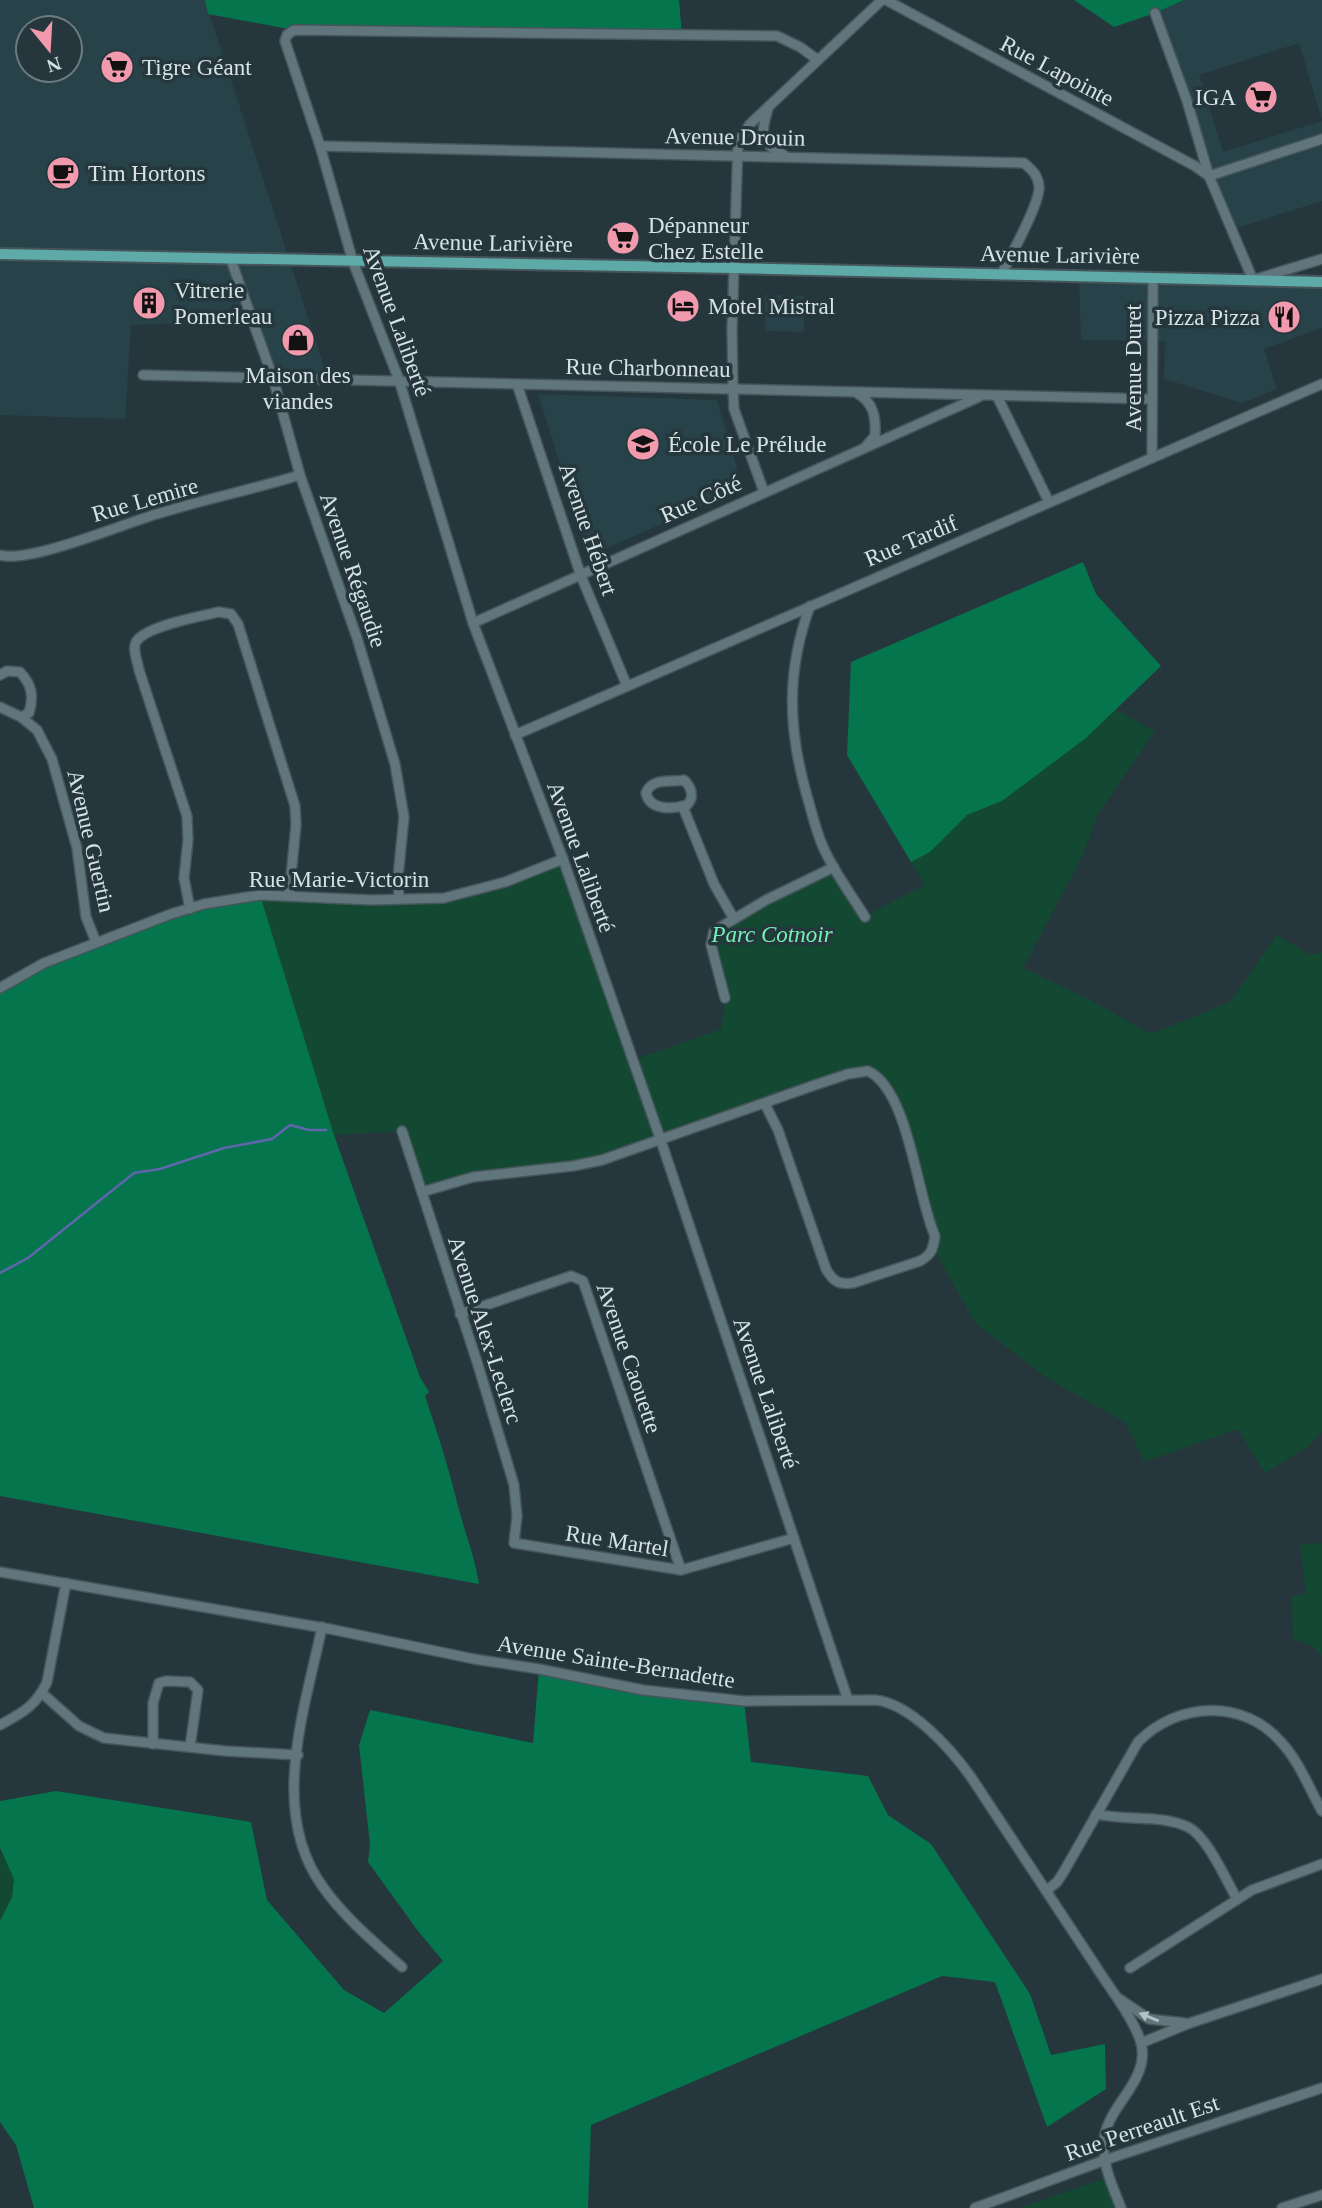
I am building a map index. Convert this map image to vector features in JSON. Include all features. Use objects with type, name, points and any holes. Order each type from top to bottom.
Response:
[{"type":"main road","name":"Avenue Larivière","points":[[0,254],[1322,282]]},
{"type":"street","points":[[764,492],[734,409],[733,268],[738,142],[750,124],[770,104],[884,0]]},
{"type":"street","name":"Rue Lapointe","points":[[884,0],[1195,166],[1209,177]]},
{"type":"street","points":[[1155,13],[1187,101],[1209,177],[1253,281],[1322,259]]},
{"type":"street","name":"Avenue Laliberté","points":[[818,60],[800,47],[777,36],[294,30],[287,35],[285,41],[320,146],[353,262],[399,380],[473,623],[563,859],[660,1138],[827,1644],[848,1699]]},
{"type":"street","points":[[770,104],[763,126],[765,141],[774,150],[789,157]]},
{"type":"street","points":[[1209,177],[1322,139]]},
{"type":"street","name":"Avenue Drouin","points":[[320,146],[1024,163],[1036,173],[1040,188],[1001,275]]},
{"type":"street","name":"Avenue Régaudie","points":[[231,260],[274,378],[300,475],[357,638],[395,764],[404,817],[398,877],[399,899]]},
{"type":"street","name":"Avenue Duret","points":[[1152,458],[1153,279]]},
{"type":"street","name":"Rue Charbonneau","points":[[143,375],[1153,399]]},
{"type":"street","name":"Avenue Hébert","points":[[517,384],[581,576],[627,686]]},
{"type":"street","name":"Rue Tardif","points":[[515,734],[1322,384]]},
{"type":"street","points":[[855,392],[865,397],[873,410],[876,423],[875,436],[863,449]]},
{"type":"street","name":"Rue Côté","points":[[473,623],[984,395]]},
{"type":"street","points":[[997,396],[1049,502]]},
{"type":"street","name":"Rue Lemire","points":[[0,555],[13,558],[37,554],[163,512],[250,491],[300,475]]},
{"type":"street","points":[[810,606],[800,635],[794,667],[791,716],[803,781],[818,831],[834,867],[865,917]]},
{"type":"street","points":[[190,909],[184,878],[188,840],[187,816],[139,670],[134,647],[136,641],[151,632],[219,612],[231,614],[238,624],[295,806],[296,825],[289,896]]},
{"type":"street","points":[[0,675],[7,671],[20,673],[30,685],[33,693],[29,713],[21,717]]},
{"type":"street","name":"Avenue Guertin","points":[[0,707],[21,717],[41,734],[52,759],[77,848],[86,917],[96,942]]},
{"type":"street","points":[[684,780],[691,788],[691,799],[683,807],[655,807],[647,800],[648,788],[662,781],[684,780]]},
{"type":"street","points":[[683,807],[714,884],[734,919]]},
{"type":"street","name":"Rue Marie-Victorin","points":[[0,988],[44,963],[204,904],[260,895],[444,898],[529,873],[563,859]]},
{"type":"street","points":[[725,999],[710,945],[714,931],[834,867]]},
{"type":"street","points":[[422,1192],[473,1177],[588,1163],[848,1074],[868,1071],[878,1076],[891,1094],[901,1120],[936,1236],[934,1249],[929,1255],[920,1261],[853,1283],[832,1281],[778,1130],[765,1104]]},
{"type":"street","name":"Avenue Alex-Leclerc","points":[[402,1131],[516,1493],[514,1543]]},
{"type":"street","name":"Avenue Caouette","points":[[460,1314],[570,1276],[583,1281],[681,1570]]},
{"type":"street","name":"Rue Martel","points":[[514,1543],[681,1570],[794,1538]]},
{"type":"street","name":"Avenue Sainte-Bernadette","points":[[0,1572],[321,1628],[643,1690],[744,1701],[889,1701],[920,1723],[956,1757],[1114,1994],[1141,2043]]},
{"type":"street","points":[[0,1726],[35,1703],[42,1693],[47,1682],[66,1583]]},
{"type":"street","points":[[321,1628],[306,1698],[293,1787],[293,1811],[313,1871],[324,1889],[362,1930],[402,1967]]},
{"type":"street","points":[[153,1744],[153,1703],[159,1684],[166,1681],[190,1682],[198,1690],[190,1747]]},
{"type":"street","points":[[42,1693],[79,1726],[104,1738],[225,1751],[298,1755]]},
{"type":"street","points":[[1046,1891],[1063,1873],[1129,1756],[1146,1735],[1162,1722],[1180,1714],[1217,1711],[1249,1718],[1274,1734],[1292,1757],[1322,1811]]},
{"type":"street","points":[[1096,1814],[1115,1819],[1167,1822],[1190,1828],[1203,1841],[1237,1899]]},
{"type":"street","points":[[1130,1968],[1237,1899],[1268,1883],[1322,1864]]},
{"type":"street","points":[[1121,2208],[1108,2174],[1104,2142],[1106,2130],[1137,2075],[1142,2053],[1141,2043],[1190,2023],[1322,1979]]},
{"type":"street","points":[[1114,1994],[1149,2019],[1168,2023],[1190,2023]]},
{"type":"street","name":"Rue Perreault Est","points":[[975,2208],[996,2204],[1105,2160],[1322,2088]]},
{"type":"street","points":[[1282,2208],[1322,2195]]},
{"type":"shaded area","points":[[0,0],[205,0],[328,379],[273,378],[252,320],[131,325],[125,419],[0,415]]},
{"type":"shaded area","points":[[1184,0],[1322,0],[1322,120],[1299,43],[1199,75],[1223,152],[1322,121],[1322,201],[1231,230],[1155,13]]},
{"type":"shaded area","points":[[1079,277],[1322,282],[1322,328],[1264,349],[1277,389],[1242,403],[1164,379],[1165,341],[1081,340]]},
{"type":"shaded area","points":[[765,295],[804,296],[804,332],[765,331]]},
{"type":"shaded area","name":"École Le Prélude","points":[[538,394],[717,400],[742,485],[738,490],[589,556]]},
{"type":"green space","points":[[205,0],[679,0],[682,35],[294,30],[208,14]]},
{"type":"green space","points":[[1074,0],[1184,0],[1114,27]]},
{"type":"green space","points":[[1083,562],[1096,594],[1161,666],[1086,738],[1002,801],[967,815],[930,852],[911,862],[847,755],[851,662]]},
{"type":"green space","name":"Parc Cotnoir","points":[[1116,710],[1155,731],[1098,814],[1082,857],[1023,968],[1090,1000],[1151,1034],[1230,1002],[1277,935],[1310,955],[1322,952],[1322,1431],[1309,1446],[1265,1473],[1238,1429],[1144,1462],[1126,1423],[1047,1378],[975,1323],[934,1249],[891,1094],[868,1071],[602,1160],[503,1173],[422,1192],[402,1131],[334,1135],[260,895],[444,898],[563,859],[634,1060],[721,1029],[725,998],[711,945],[714,931],[834,867],[865,916],[925,885],[911,862],[930,852],[967,815],[1002,801],[1086,738]]},
{"type":"green space","points":[[260,895],[334,1135],[420,1377],[429,1392],[425,1396],[448,1467],[479,1584],[0,1496],[0,988],[18,976],[171,914]]},
{"type":"green space","points":[[1322,1543],[1322,1656],[1312,1646],[1293,1639],[1292,1596],[1306,1594],[1300,1545]]},
{"type":"green space","points":[[539,1669],[643,1690],[744,1701],[751,1762],[868,1776],[888,1815],[931,1844],[1030,1994],[1051,2055],[1105,2044],[1106,2089],[1047,2127],[995,1982],[942,1976],[591,2125],[588,2208],[34,2208],[16,2145],[0,2122],[0,1921],[12,1897],[14,1879],[0,1848],[0,1801],[56,1791],[251,1822],[267,1900],[344,1990],[384,2013],[443,1961],[368,1862],[370,1845],[359,1745],[370,1710],[533,1743]]},
{"type":"green space","points":[[2,1853],[14,1879],[12,1897],[0,1921],[0,1854]]},
{"type":"green space","points":[[1106,2178],[1118,2208],[1019,2208]]},
{"type":"waterway","points":[[0,1273],[28,1258],[134,1173],[160,1169],[224,1148],[272,1139],[290,1125],[309,1130],[326,1130]]},
{"type":"place","name":"Tigre Géant","points":[[117,67]]},
{"type":"place","name":"IGA","points":[[1261,97]]},
{"type":"place","name":"Tim Hortons","points":[[63,173]]},
{"type":"place","name":"Dépanneur Chez Estelle","points":[[623,238]]},
{"type":"place","name":"Vitrerie Pomerleau","points":[[149,303]]},
{"type":"place","name":"Motel Mistral","points":[[683,306]]},
{"type":"place","name":"Pizza Pizza","points":[[1284,317]]},
{"type":"place","name":"Maison des viandes","points":[[298,340]]},
{"type":"place","name":"École Le Prélude","points":[[643,444]]}]
